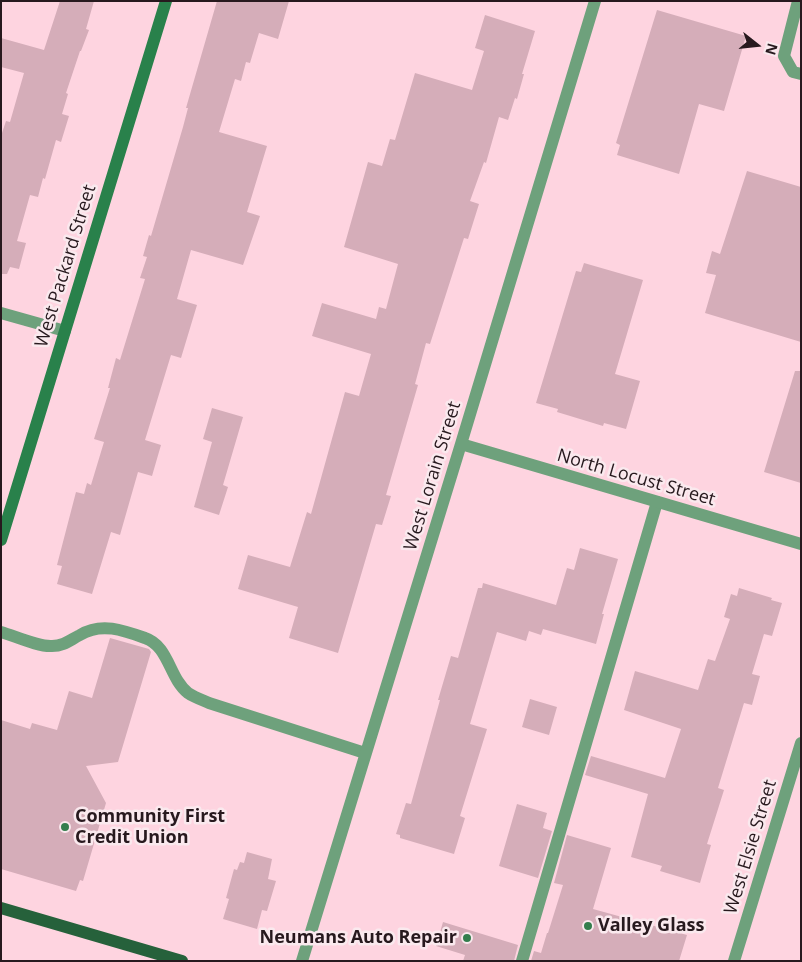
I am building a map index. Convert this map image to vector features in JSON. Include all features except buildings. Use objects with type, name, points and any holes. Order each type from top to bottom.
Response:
[{"type":"main road","points":[[1,908],[182,961]]},
{"type":"street","name":"West Packard Street","points":[[1,540],[166,1]]},
{"type":"street","name":"West Lorain Street","points":[[302,961],[595,1]]},
{"type":"street","points":[[798,1],[784,56],[794,72],[801,74]]},
{"type":"street","points":[[1,313],[65,331]]},
{"type":"street","name":"North Locust Street","points":[[461,444],[801,544]]},
{"type":"street","points":[[522,961],[657,502]]},
{"type":"street","points":[[1,632],[50,647],[63,645],[82,634],[100,627],[117,629],[148,638],[163,651],[170,670],[188,693],[216,706],[365,753]]},
{"type":"street","name":"West Elsie Street","points":[[734,961],[801,743]]},
{"type":"place","name":"Community First Credit Union","points":[[65,827]]},
{"type":"place","name":"Valley Glass","points":[[588,926]]},
{"type":"place","name":"Neumans Auto Repair","points":[[467,938]]}]
